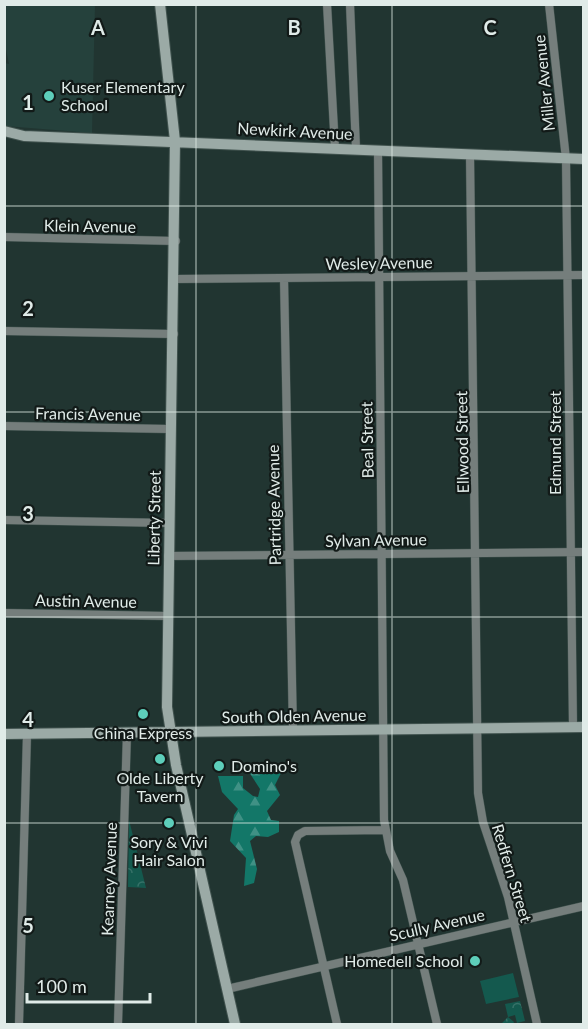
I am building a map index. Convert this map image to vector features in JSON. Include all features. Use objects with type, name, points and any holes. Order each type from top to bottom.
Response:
[{"type":"street","name":"Liberty Street","points":[[160,4],[175,141],[176,241],[170,429],[167,707],[170,733],[235,1024]]},
{"type":"street","points":[[327,4],[335,148]]},
{"type":"street","points":[[350,4],[356,149]]},
{"type":"street","name":"Miller Avenue","points":[[549,4],[566,159]]},
{"type":"street","name":"Newkirk Avenue","points":[[4,131],[24,136],[584,159]]},
{"type":"street","name":"Beal Street","points":[[378,150],[385,830],[390,851],[403,880],[437,1024]]},
{"type":"street","name":"Ellwood Street","points":[[470,154],[479,728]]},
{"type":"street","name":"Edmund Street","points":[[566,159],[569,552],[578,727]]},
{"type":"street","name":"Klein Avenue","points":[[4,237],[176,241]]},
{"type":"street","name":"Wesley Avenue","points":[[175,279],[379,275],[584,275]]},
{"type":"street","name":"Partridge Avenue","points":[[284,278],[293,731]]},
{"type":"street","points":[[4,331],[174,334]]},
{"type":"street","name":"Francis Avenue","points":[[4,426],[170,429]]},
{"type":"street","points":[[4,520],[169,523]]},
{"type":"street","name":"Sylvan Avenue","points":[[168,556],[584,552]]},
{"type":"street","name":"Austin Avenue","points":[[4,613],[168,616]]},
{"type":"street","name":"South Olden Avenue","points":[[4,734],[578,727]]},
{"type":"street","name":"Redfern Street","points":[[479,728],[480,809],[513,921],[537,1024]]},
{"type":"street","points":[[19,1024],[27,734]]},
{"type":"street","name":"Kearney Avenue","points":[[118,1024],[127,734]]},
{"type":"street","points":[[337,1024],[297,851],[298,835],[305,831],[385,830]]},
{"type":"street","name":"Scully Avenue","points":[[227,989],[419,942],[584,906]]},
{"type":"shaded area","name":"Kuser Elementary School","points":[[5,5],[95,5],[92,133],[5,126],[5,63],[9,64],[5,45]]},
{"type":"green space","points":[[276,766],[283,769],[275,785],[280,795],[267,811],[271,820],[279,821],[279,832],[268,837],[256,836],[250,841],[257,869],[254,883],[244,886],[246,858],[230,841],[234,815],[238,809],[222,792],[218,776],[243,776],[243,788],[258,797],[260,789],[249,772],[254,769]]},
{"type":"green space","points":[[129,820],[146,888],[128,887]]},
{"type":"green space","points":[[513,973],[519,997],[486,1004],[480,981]]},
{"type":"green space","points":[[520,1001],[525,1021],[517,1023],[515,1015],[508,1017],[505,1004]]},
{"type":"green space","points":[[508,1017],[514,1022],[513,1024],[502,1023]]},
{"type":"place","name":"Kuser Elementary School","points":[[49,96]]},
{"type":"place","name":"China Express","points":[[143,714]]},
{"type":"place","name":"Olde Liberty Tavern","points":[[160,759]]},
{"type":"place","name":"Domino's","points":[[219,766]]},
{"type":"place","name":"Sory & Vivi Hair Salon","points":[[169,823]]},
{"type":"place","name":"Homedell School","points":[[475,961]]}]
